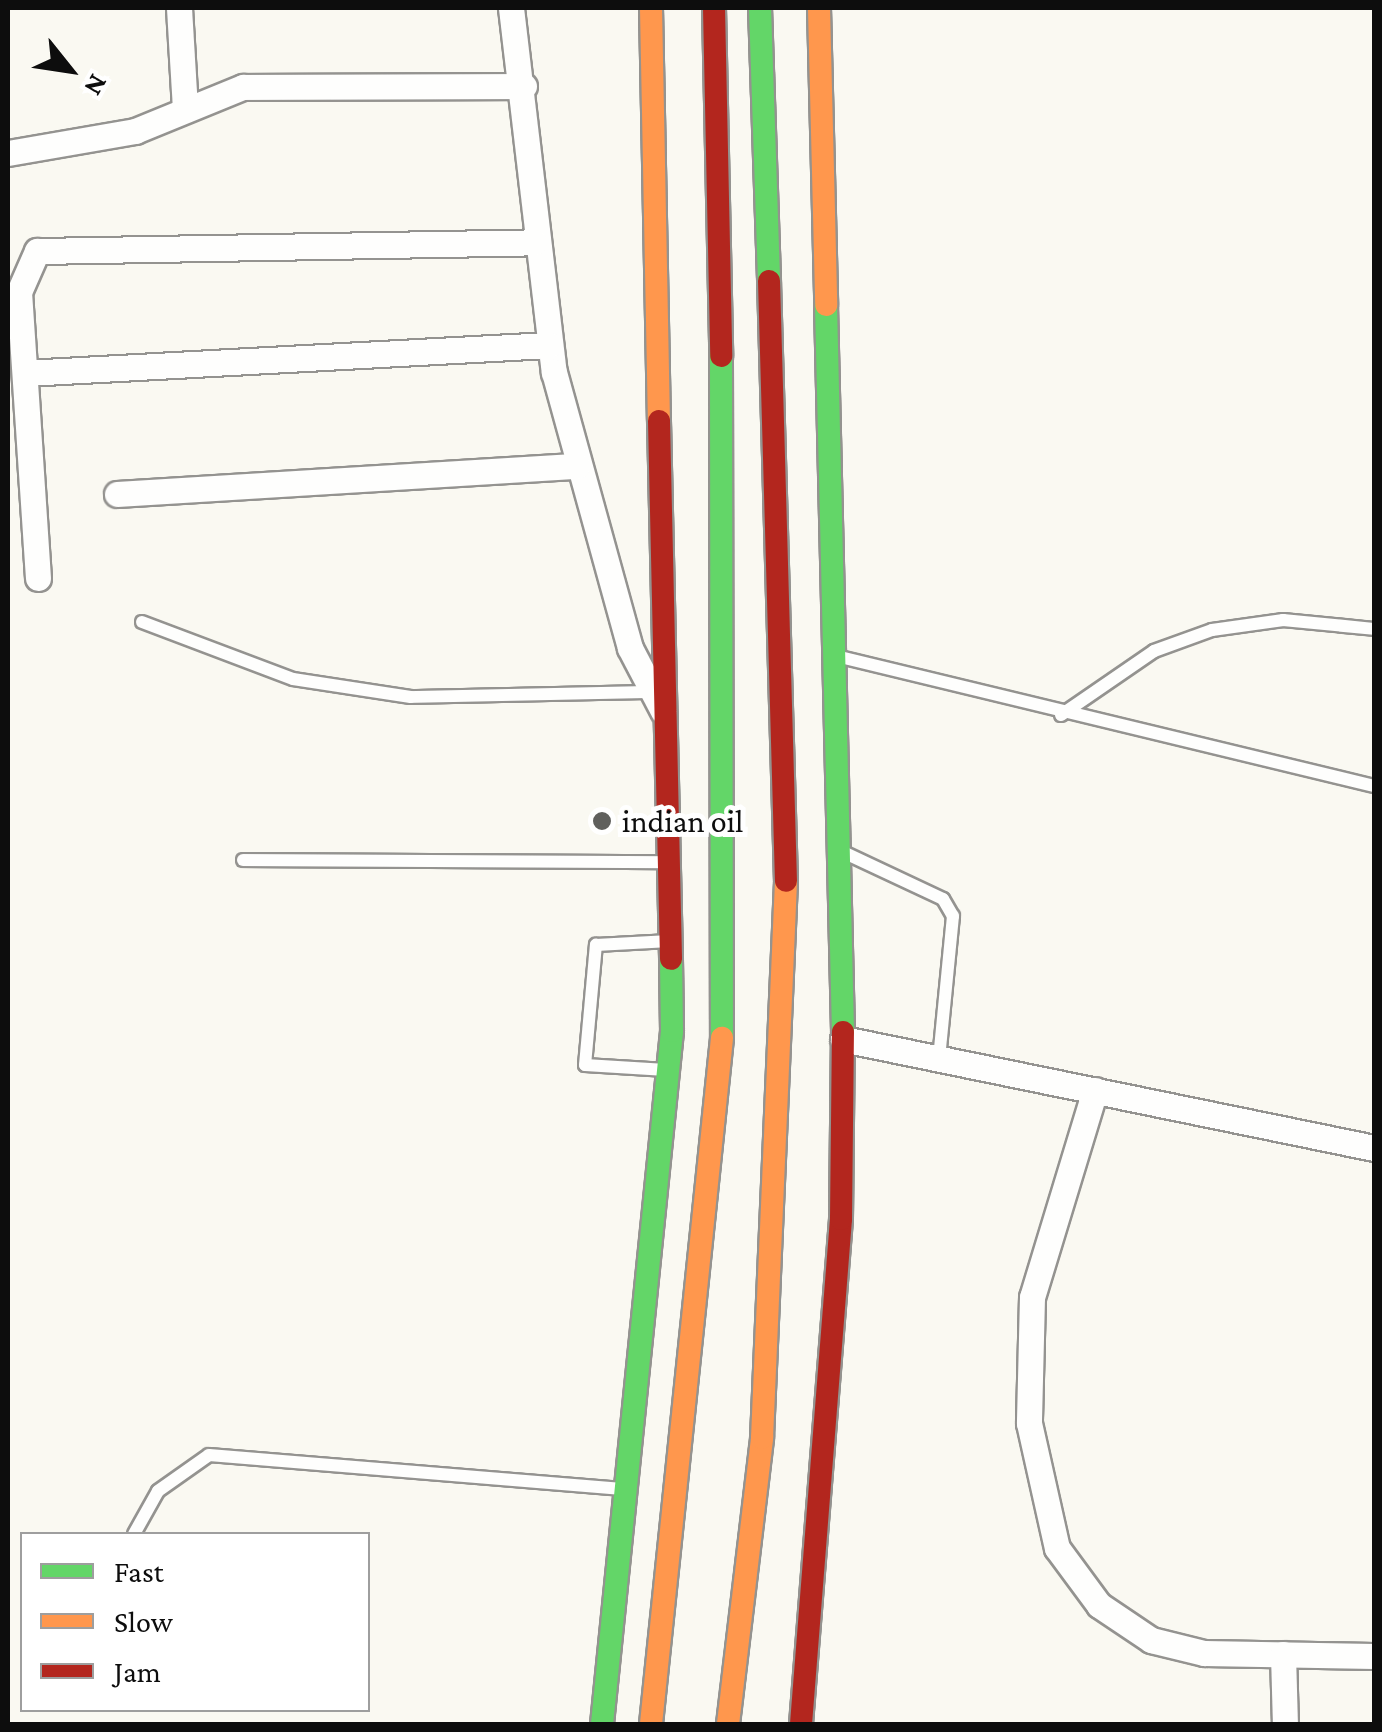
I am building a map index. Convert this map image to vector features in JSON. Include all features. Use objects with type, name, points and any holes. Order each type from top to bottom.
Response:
[{"type":"main road","points":[[602,1724],[668,1070],[672,941],[671,725],[651,8]]},
{"type":"main road","points":[[651,1724],[722,1054],[728,739],[714,8]]},
{"type":"main road","points":[[728,1724],[762,1438],[785,982],[760,8]]},
{"type":"main road","points":[[802,1724],[840,1219],[843,1039],[819,8]]},
{"type":"street","points":[[179,8],[185,109]]},
{"type":"street","points":[[511,8],[524,86],[534,242],[549,344],[577,466],[630,648],[671,725]]},
{"type":"street","points":[[8,153],[135,131],[185,109],[267,84],[524,86]]},
{"type":"street","points":[[38,578],[21,272],[50,246],[534,242]]},
{"type":"street","points":[[25,373],[549,344]]},
{"type":"street","points":[[116,494],[577,466]]},
{"type":"street","points":[[843,1039],[1374,1148]]},
{"type":"street","points":[[1095,1090],[1032,1297],[1029,1423],[1057,1548],[1099,1606],[1151,1640],[1204,1653],[1374,1656]]},
{"type":"street","points":[[1284,1654],[1285,1724]]},
{"type":"lane","points":[[1061,715],[1154,652],[1212,630],[1283,620],[1374,629]]},
{"type":"lane","points":[[142,622],[293,679],[411,698],[652,692]]},
{"type":"lane","points":[[833,655],[1061,715],[1374,786]]},
{"type":"lane","points":[[839,851],[910,880],[953,916],[940,1059]]},
{"type":"lane","points":[[243,860],[673,862]]},
{"type":"lane","points":[[668,1070],[584,1065],[596,946],[672,941]]},
{"type":"lane","points":[[135,1532],[158,1490],[209,1456],[626,1489]]},
{"type":"traffic: fast","points":[[760,8],[769,281]]},
{"type":"traffic: fast","points":[[826,305],[843,1032]]},
{"type":"traffic: fast","points":[[721,356],[722,1038]]},
{"type":"traffic: fast","points":[[602,1724],[672,1031],[671,959]]},
{"type":"traffic: slow","points":[[651,8],[659,421]]},
{"type":"traffic: slow","points":[[819,8],[826,305]]},
{"type":"traffic: slow","points":[[728,1724],[762,1438],[786,881]]},
{"type":"traffic: slow","points":[[651,1724],[722,1038]]},
{"type":"traffic: jam","points":[[714,8],[721,356]]},
{"type":"traffic: jam","points":[[769,281],[786,881]]},
{"type":"traffic: jam","points":[[659,421],[671,959]]},
{"type":"traffic: jam","points":[[801,1724],[841,1219],[843,1032]]},
{"type":"place","name":"indian oil","points":[[602,821]]}]
